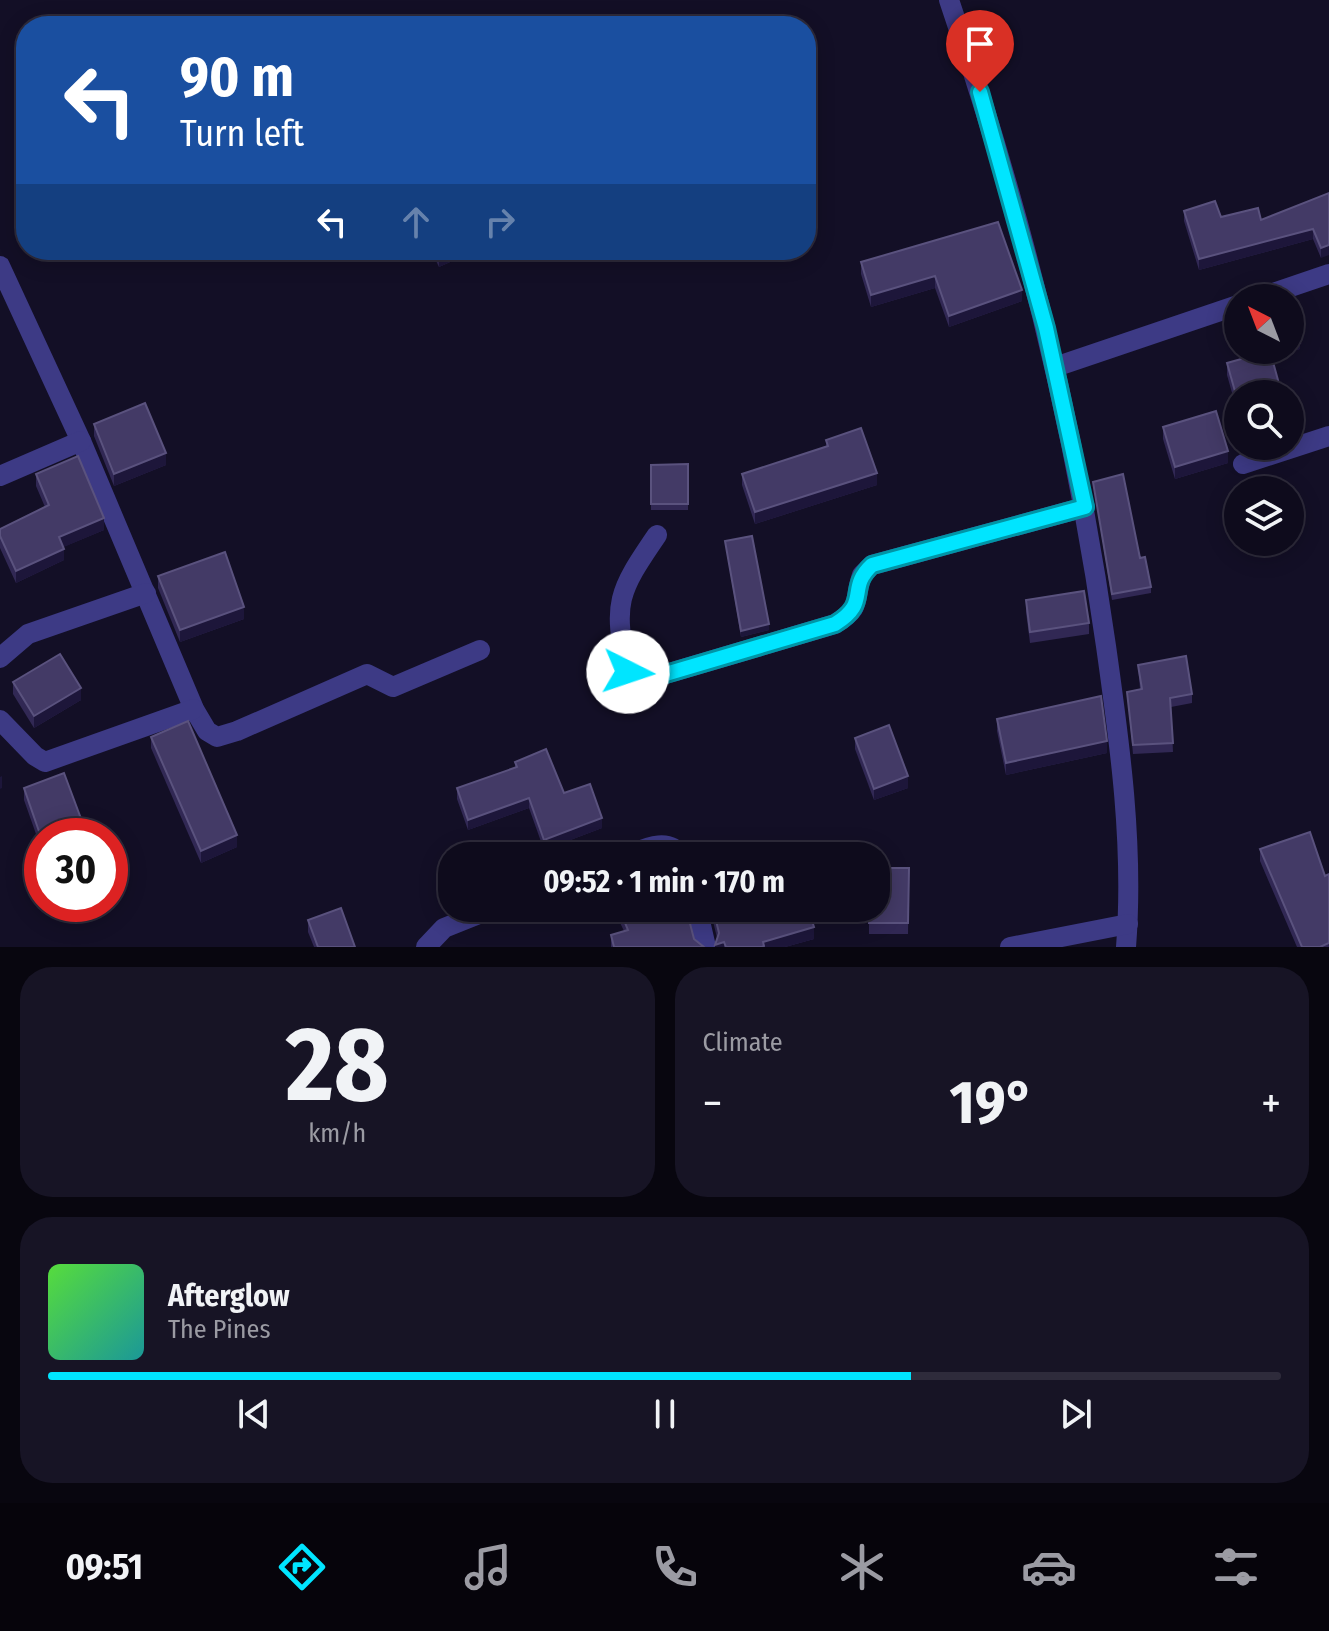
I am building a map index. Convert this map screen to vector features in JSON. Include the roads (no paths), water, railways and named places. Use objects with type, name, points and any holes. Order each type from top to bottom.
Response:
[{"type":"street","points":[[949,0],[1002,162],[1055,367],[1085,507],[1124,784],[1126,947]]},
{"type":"street","points":[[0,266],[81,441],[194,709],[207,731],[217,737],[367,674],[393,687],[480,650]]},
{"type":"street","points":[[1299,284],[1329,274]]},
{"type":"street","points":[[1055,367],[1224,310]]},
{"type":"street","points":[[1243,464],[1329,436]]},
{"type":"street","points":[[0,476],[81,441]]},
{"type":"street","points":[[657,535],[626,581],[619,606],[628,672],[642,681],[835,624],[852,614],[859,600],[857,587],[862,575],[872,565],[1085,507]]},
{"type":"street","points":[[0,658],[28,634],[146,593]]},
{"type":"street","points":[[0,720],[35,756],[45,762],[194,709]]},
{"type":"street","points":[[426,947],[444,928],[459,922]]},
{"type":"street","points":[[700,922],[706,947]]},
{"type":"street","points":[[1010,947],[1128,924]]}]
